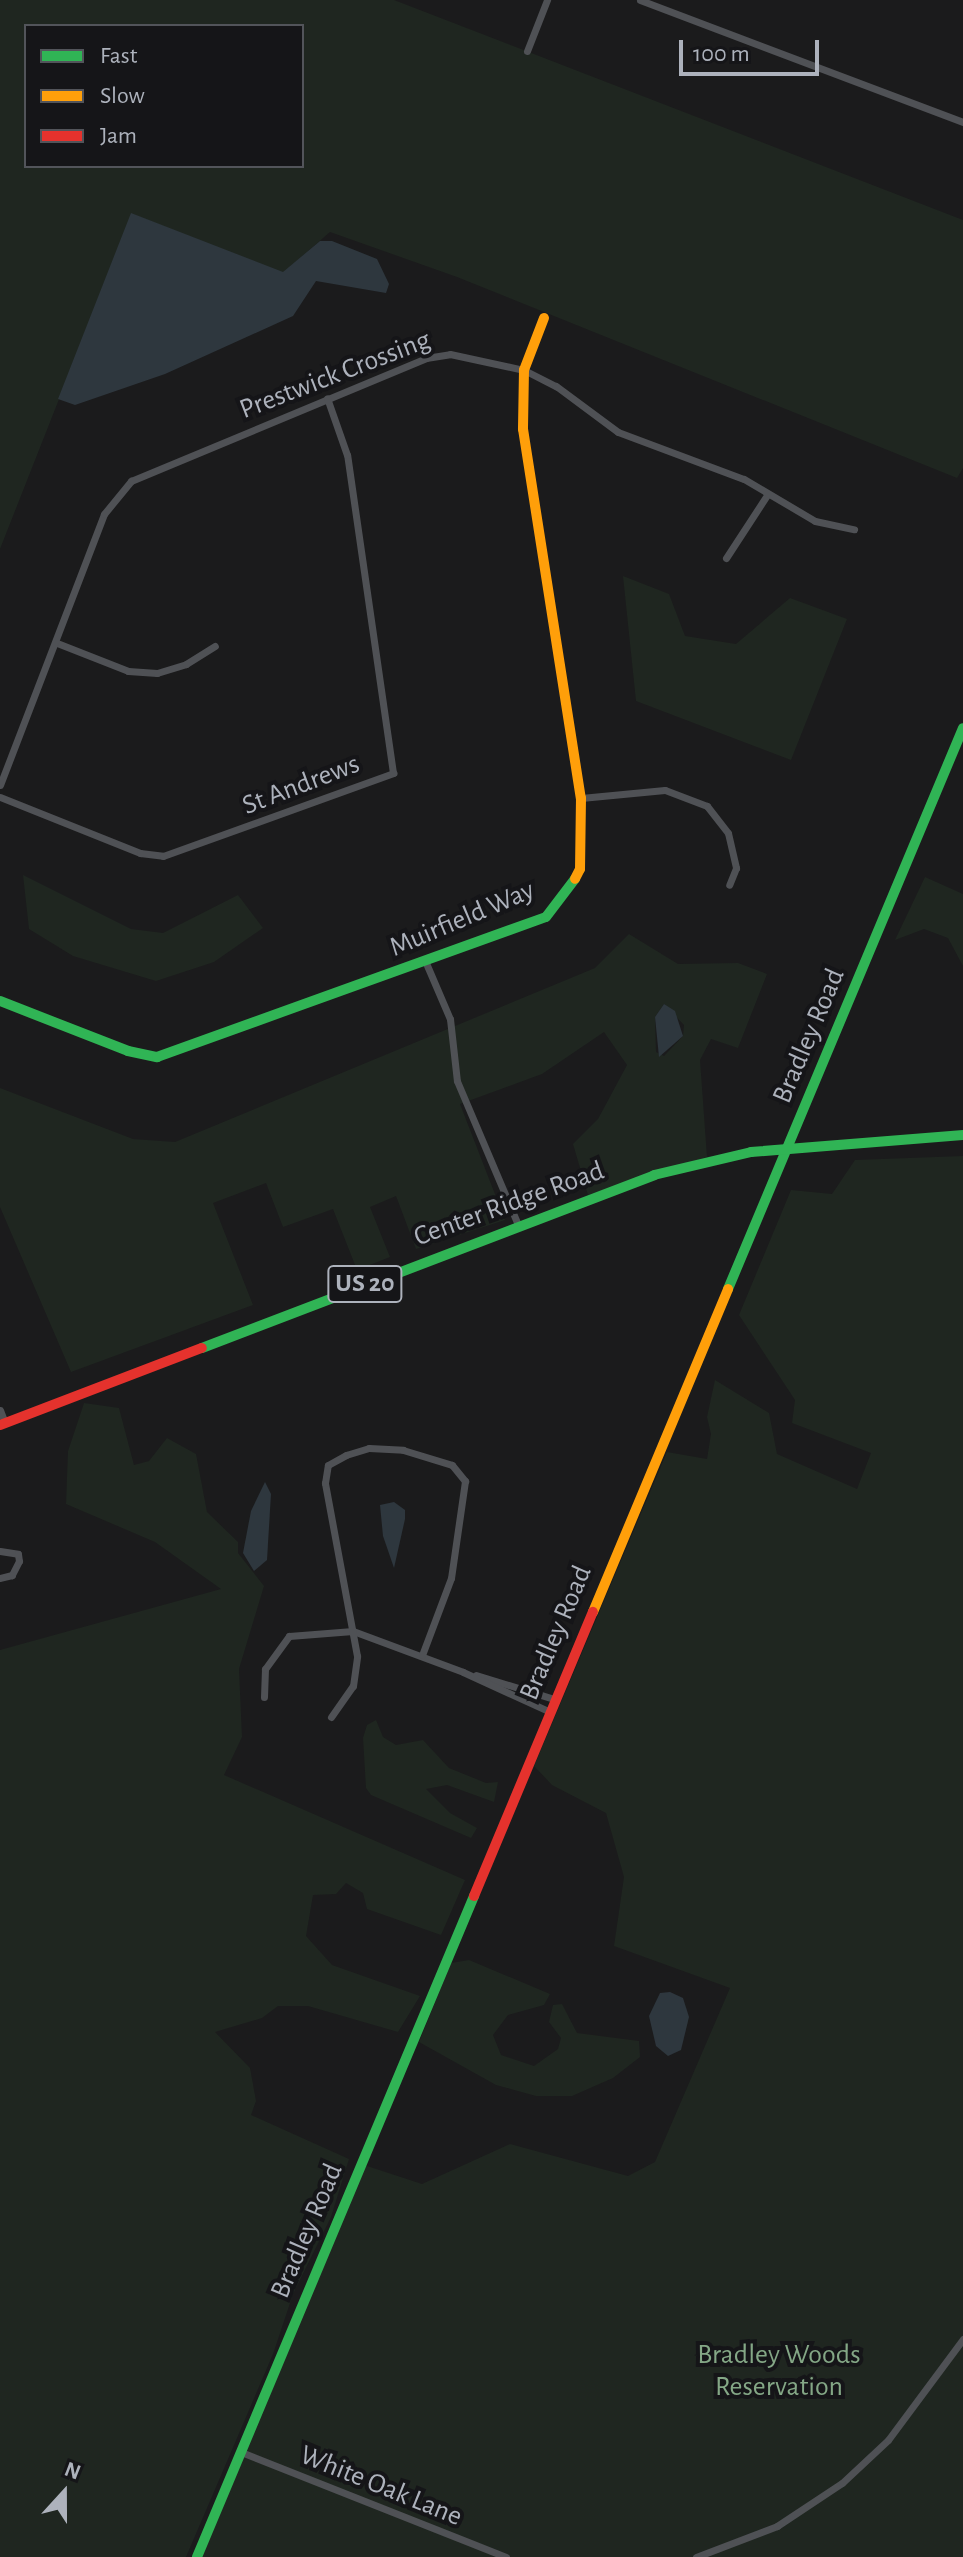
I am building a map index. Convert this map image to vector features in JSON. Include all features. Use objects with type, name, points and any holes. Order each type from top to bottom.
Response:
[{"type":"street","points":[[527,51],[547,0]]},
{"type":"street","points":[[640,0],[653,2],[963,122]]},
{"type":"street","name":"Muirfield Way","points":[[0,1001],[128,1051],[157,1057],[426,963],[546,917],[580,869],[581,798],[523,429],[524,370],[544,318]]},
{"type":"street","name":"Prestwick Crossing","points":[[0,785],[104,514],[131,481],[426,358],[450,354],[524,370],[556,386],[618,432],[744,479],[815,521],[854,529]]},
{"type":"street","name":"St Andrews","points":[[0,797],[140,853],[163,856],[393,773],[347,455],[327,398]]},
{"type":"street","points":[[726,558],[767,495]]},
{"type":"street","points":[[57,643],[128,671],[157,673],[186,664],[215,646]]},
{"type":"street","name":"Bradley Road","points":[[197,2557],[548,1711],[963,728]]},
{"type":"street","points":[[581,798],[665,790],[707,806],[728,833],[736,868],[729,885]]},
{"type":"street","points":[[426,963],[450,1019],[457,1081],[518,1225]]},
{"type":"street","name":"Center Ridge Road","points":[[3,1424],[654,1175],[788,1147],[963,1135]]},
{"type":"street","points":[[0,1410],[3,1424]]},
{"type":"street","points":[[331,1717],[353,1686],[353,1631],[325,1473],[328,1465],[346,1455],[369,1448],[403,1450],[452,1465],[465,1481],[451,1578],[422,1655]]},
{"type":"street","points":[[0,1551],[18,1554],[19,1561],[12,1575],[0,1578]]},
{"type":"street","points":[[264,1697],[265,1669],[289,1636],[353,1631],[422,1655],[548,1711]]},
{"type":"street","points":[[463,1672],[554,1699]]},
{"type":"street","points":[[696,2557],[777,2526],[842,2483],[888,2440],[963,2339]]},
{"type":"street","name":"White Oak Lane","points":[[241,2452],[506,2557]]},
{"type":"green space","points":[[0,0],[394,0],[963,220],[963,468],[957,478],[457,277],[330,232],[283,273],[132,214],[0,549]]},
{"type":"green space","points":[[623,576],[669,594],[685,636],[736,644],[790,598],[847,619],[791,760],[636,701]]},
{"type":"green space","points":[[23,875],[131,929],[163,933],[238,895],[263,928],[214,962],[156,981],[73,956],[29,929]]},
{"type":"green space","points":[[925,877],[963,894],[963,966],[948,938],[924,929],[895,940]]},
{"type":"green space","points":[[629,934],[678,964],[738,963],[767,974],[738,1048],[711,1039],[700,1060],[707,1157],[588,1195],[573,1144],[598,1119],[627,1065],[604,1032],[542,1074],[460,1104],[505,1220],[416,1249],[396,1196],[370,1207],[390,1257],[357,1270],[333,1209],[283,1227],[266,1183],[213,1203],[253,1305],[71,1372],[0,1207],[0,1088],[133,1139],[175,1142],[595,968]],"holes":[[[664,1004],[684,1025],[683,1036],[664,1056],[656,1052],[655,1017]]]},
{"type":"green space","name":"Bradley Woods Reservation","points":[[963,1156],[963,2557],[197,2557],[361,2164],[422,2184],[510,2144],[628,2176],[655,2162],[730,1988],[614,1946],[624,1877],[606,1813],[552,1785],[534,1766],[667,1452],[707,1459],[711,1434],[707,1417],[715,1380],[769,1413],[777,1454],[857,1489],[871,1453],[792,1423],[795,1400],[739,1315],[791,1190],[832,1194],[855,1160]]},
{"type":"green space","points":[[84,1403],[119,1408],[134,1465],[149,1461],[167,1438],[196,1454],[207,1512],[238,1542],[238,1553],[264,1586],[239,1669],[242,1737],[224,1775],[465,1880],[441,1935],[367,1909],[363,1893],[346,1883],[336,1894],[313,1895],[306,1936],[332,1965],[420,1996],[398,2032],[308,2006],[278,2006],[262,2018],[215,2032],[250,2068],[256,2101],[251,2115],[349,2159],[331,2217],[293,2294],[273,2354],[186,2557],[0,2557],[0,1650],[221,1589],[155,1542],[66,1504],[68,1451]]},
{"type":"green space","points":[[376,1720],[383,1737],[396,1745],[423,1740],[449,1768],[486,1783],[498,1782],[494,1802],[447,1785],[426,1789],[450,1813],[477,1828],[471,1838],[371,1795],[366,1788],[363,1738],[367,1725]]},
{"type":"green space","points":[[469,1960],[550,1994],[544,2005],[508,2015],[493,2035],[501,2055],[534,2066],[558,2049],[561,2038],[549,2022],[553,2005],[562,2004],[577,2033],[639,2041],[640,2057],[613,2078],[572,2096],[536,2096],[496,2085],[419,2042],[451,1963]]},
{"type":"shaded area","points":[[131,213],[283,272],[320,241],[332,241],[377,259],[389,284],[386,293],[316,281],[293,316],[165,374],[75,405],[58,399]]},
{"type":"shaded area","points":[[664,1004],[675,1011],[683,1036],[659,1057],[655,1017]]},
{"type":"shaded area","points":[[265,1482],[271,1494],[267,1560],[254,1571],[243,1553],[251,1511]]},
{"type":"shaded area","points":[[394,1502],[405,1510],[405,1519],[394,1568],[383,1536],[380,1505]]},
{"type":"shaded area","points":[[670,1992],[683,1998],[689,2017],[681,2050],[668,2056],[656,2046],[649,2016],[660,1993]]},
{"type":"traffic: fast","points":[[728,1289],[963,728]]},
{"type":"traffic: fast","points":[[0,1001],[128,1051],[157,1057],[546,917],[575,879]]},
{"type":"traffic: fast","points":[[202,1348],[654,1175],[751,1152],[963,1135]]},
{"type":"traffic: fast","points":[[197,2557],[474,1896]]},
{"type":"traffic: slow","points":[[544,318],[524,370],[523,429],[581,798],[580,869],[575,879]]},
{"type":"traffic: slow","points":[[593,1612],[728,1289]]},
{"type":"traffic: jam","points":[[0,1425],[202,1348]]},
{"type":"traffic: jam","points":[[474,1896],[593,1612]]}]
